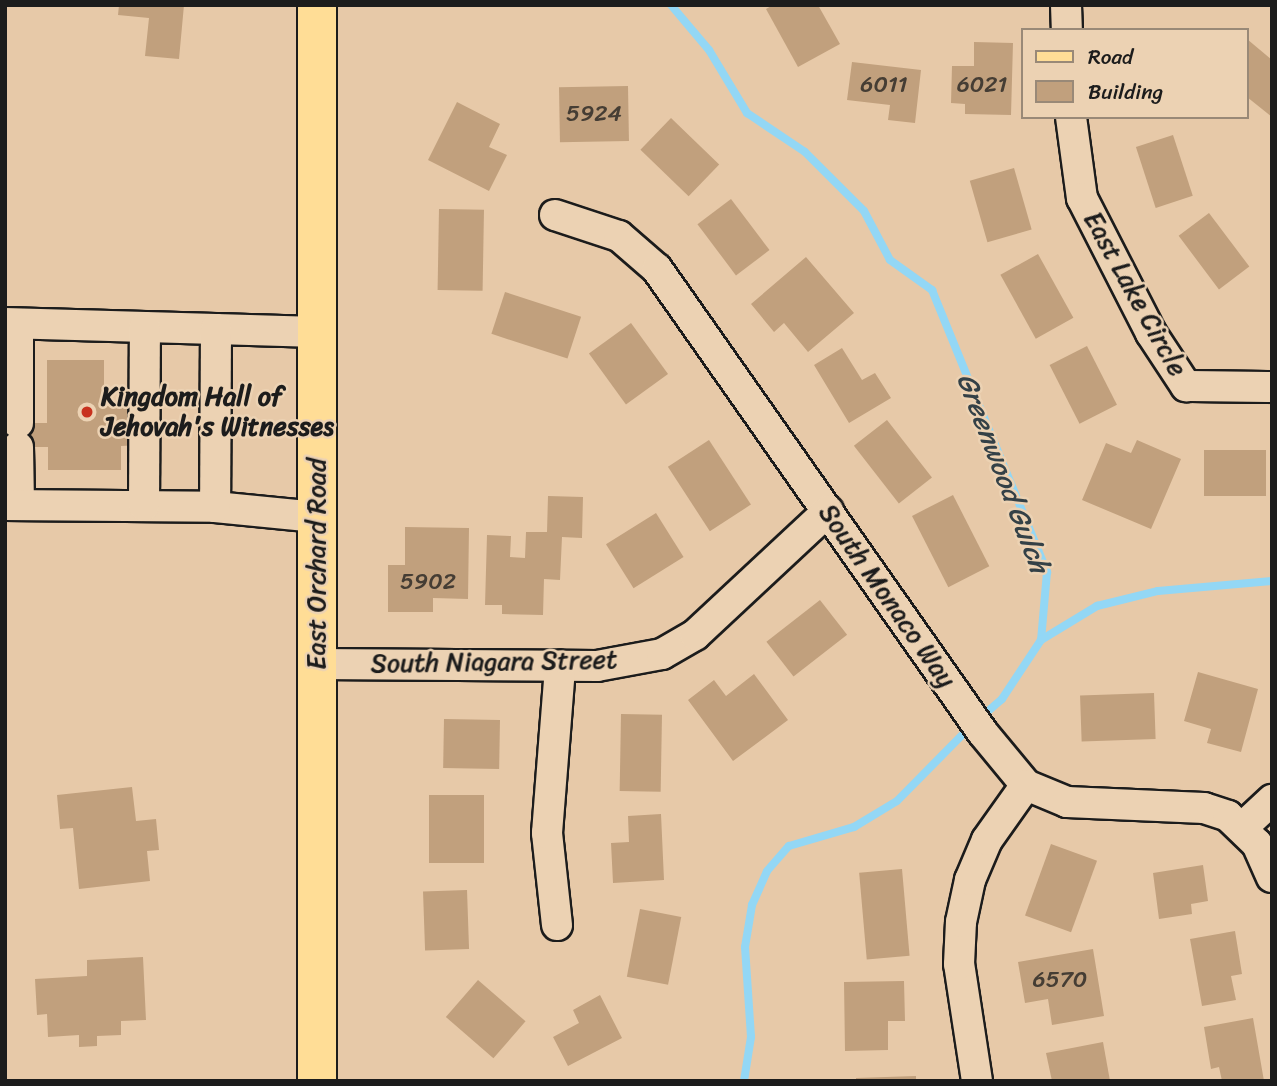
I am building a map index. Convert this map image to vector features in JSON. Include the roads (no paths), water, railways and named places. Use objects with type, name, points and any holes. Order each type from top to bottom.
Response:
[{"type":"main road","name":"East Orchard Road","points":[[317,5],[317,1081]]},
{"type":"street","points":[[1066,5],[1067,28]]},
{"type":"street","name":"East Lake Circle","points":[[1071,119],[1082,198],[1151,333],[1186,386],[1272,387]]},
{"type":"street","name":"South Monaco Way","points":[[555,215],[619,236],[657,269],[927,653],[1026,785],[1067,802],[1204,808],[1228,816],[1243,827],[1256,844],[1272,877]]},
{"type":"street","points":[[317,332],[11,323],[18,435],[12,505],[215,507],[317,517]]},
{"type":"street","points":[[144,506],[145,327]]},
{"type":"street","points":[[215,507],[216,329]]},
{"type":"street","name":"South Niagara Street","points":[[317,664],[597,666],[662,654],[695,635],[828,511]]},
{"type":"street","points":[[557,925],[547,833],[561,666]]},
{"type":"street","points":[[976,1081],[959,964],[961,922],[970,880],[986,840],[1026,785]]},
{"type":"street","points":[[1243,827],[1272,800]]},
{"type":"waterway","name":"Greenwood Gulch","points":[[671,5],[709,50],[747,113],[805,152],[864,211],[890,260],[932,290],[1047,572],[1041,640],[1002,699],[980,718]]},
{"type":"waterway","points":[[1041,640],[1097,606],[1158,591],[1272,581]]},
{"type":"waterway","name":"Greenwood Gulch","points":[[744,1081],[751,1037],[745,947],[752,905],[767,871],[789,846],[854,827],[897,801],[971,726]]},
{"type":"place","name":"Kingdom Hall of Jehovah's Witnesses","points":[[87,412]]}]
